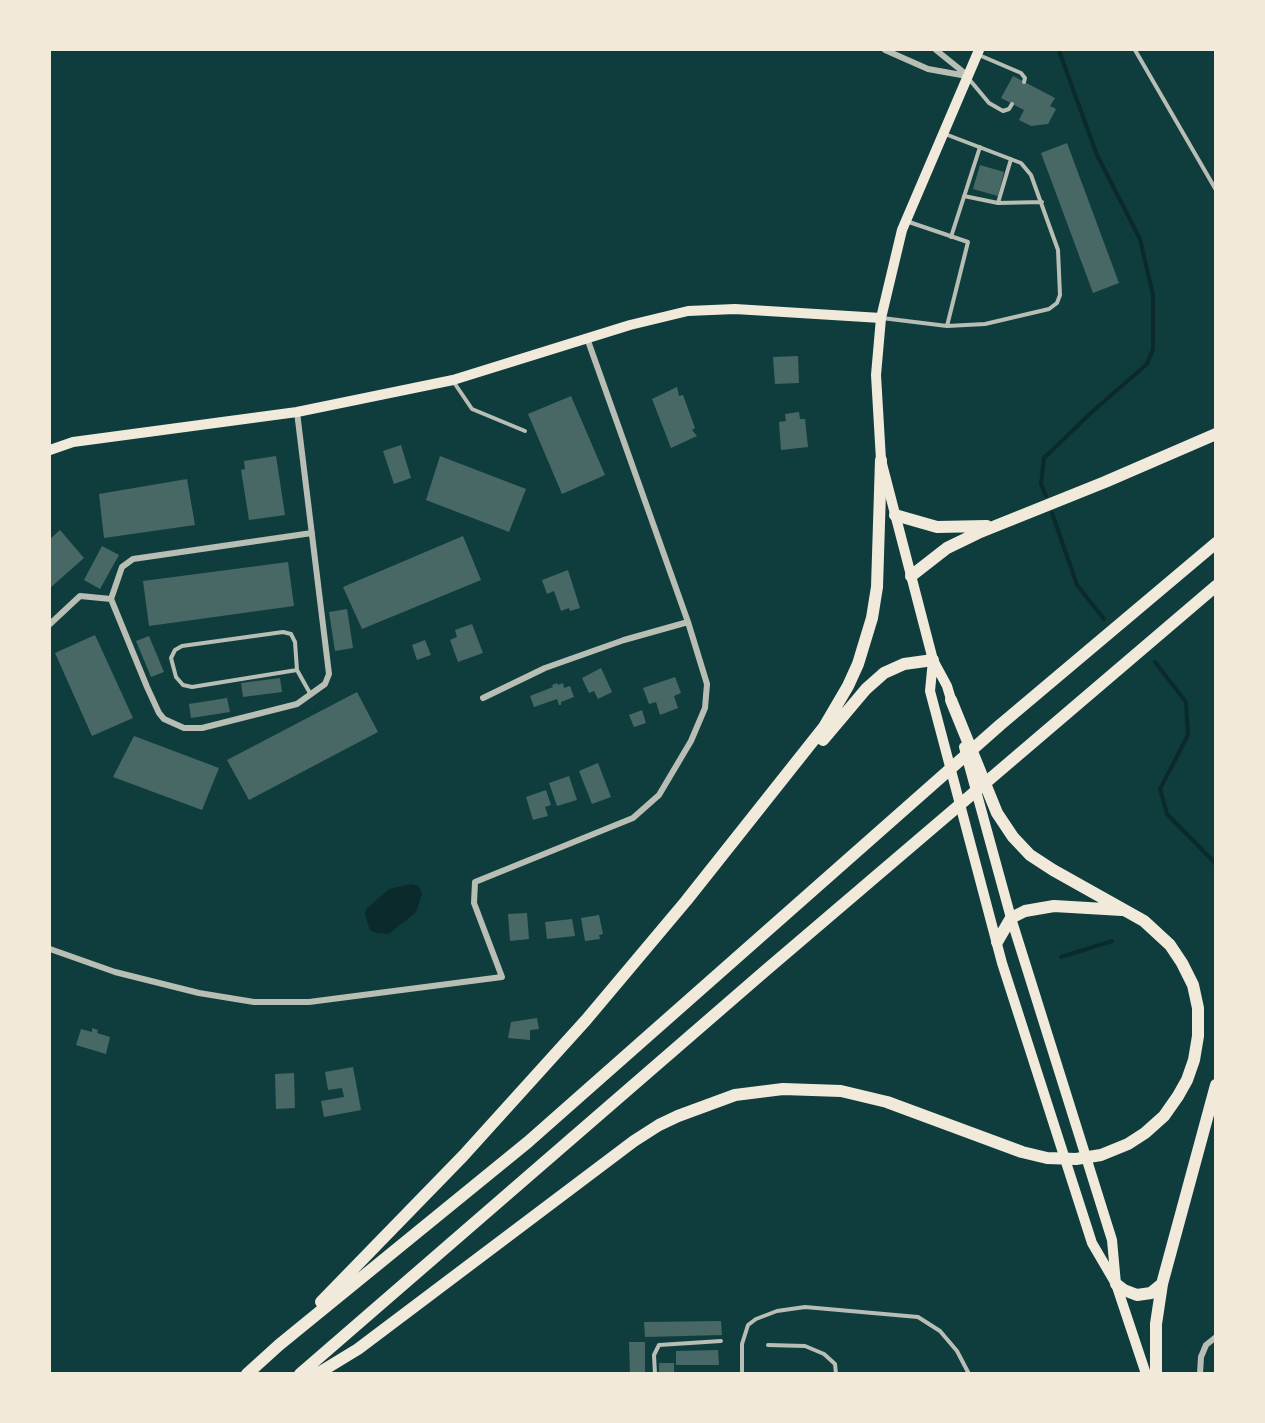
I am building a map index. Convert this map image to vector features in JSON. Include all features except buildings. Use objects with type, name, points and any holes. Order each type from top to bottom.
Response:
[{"type":"highway","points":[[911,576],[947,548],[994,526],[1105,482],[1215,434]]},
{"type":"highway","points":[[279,1345],[525,1089],[637,961],[824,727],[858,664],[872,618],[877,587],[881,460]]},
{"type":"highway","points":[[895,515],[937,527],[994,526]]},
{"type":"highway","points":[[247,1374],[279,1345],[528,1142],[1000,725],[1215,543]]},
{"type":"highway","points":[[300,1374],[1215,586]]},
{"type":"highway","points":[[735,840],[875,681],[884,673],[904,664],[933,660]]},
{"type":"highway","points":[[317,1374],[358,1349],[634,1141],[658,1125],[735,1095],[783,1089],[842,1091],[887,1102],[996,1143],[1047,1158],[1076,1159],[1101,1155],[1128,1144],[1164,1116],[1187,1080],[1194,1060],[1198,1036],[1198,1008],[1192,985],[1182,963],[1170,945],[1144,921],[1053,870],[1030,855],[1012,837],[997,813],[951,700]]},
{"type":"highway","points":[[997,942],[1011,918],[1025,911],[1054,906],[1126,911]]},
{"type":"highway","points":[[1156,1374],[1156,1324],[1162,1284],[1215,1085]]},
{"type":"highway","points":[[1116,1284],[1137,1295],[1151,1293],[1162,1284]]},
{"type":"main road","points":[[978,52],[941,133],[905,221],[881,318],[876,375],[881,460],[933,660],[947,686],[1011,918],[1112,1240],[1116,1284]]},
{"type":"main road","points":[[50,450],[73,442],[297,412],[453,380],[688,311],[735,309],[881,318]]},
{"type":"main road","points":[[933,660],[930,691],[997,942],[1092,1243],[1116,1284],[1146,1374]]},
{"type":"street","points":[[885,50],[928,69],[967,75]]},
{"type":"street","points":[[936,50],[967,75]]},
{"type":"street","points":[[50,949],[115,972],[199,993],[254,1002],[309,1002],[502,976],[474,903],[475,882],[633,818],[659,795],[691,741],[705,708],[707,684],[688,622],[587,339]]},
{"type":"street","points":[[297,412],[312,533],[329,674],[325,684],[297,704],[202,728],[184,728],[164,719],[147,687],[111,599],[122,567],[133,559],[312,533]]},
{"type":"street","points":[[50,624],[80,596],[111,599]]},
{"type":"street","points":[[483,698],[545,668],[624,640],[688,622]]},
{"type":"street","points":[[1200,1374],[1201,1357],[1206,1345],[1215,1337]]},
{"type":"lane","points":[[1135,50],[1215,190]]},
{"type":"lane","points":[[978,52],[1021,73],[1025,78],[1024,82]]},
{"type":"lane","points":[[967,75],[989,103],[1003,111],[1009,110],[1012,104]]},
{"type":"lane","points":[[881,318],[947,326],[985,324],[1049,309],[1057,303],[1060,294],[1058,250],[1042,202],[1027,170],[1021,163],[941,133]]},
{"type":"lane","points":[[951,237],[980,147]]},
{"type":"lane","points":[[998,203],[1011,159]]},
{"type":"lane","points":[[964,196],[998,203],[1042,202]]},
{"type":"lane","points":[[905,221],[968,242],[947,326]]},
{"type":"lane","points":[[453,380],[472,409],[525,431]]},
{"type":"lane","points":[[297,670],[192,687],[183,685],[176,677],[171,658],[175,650],[182,646],[283,632],[291,634],[295,642],[297,670],[311,695]]},
{"type":"lane","points":[[742,1374],[742,1344],[748,1325],[777,1311],[805,1307],[918,1317],[939,1331],[957,1351],[969,1374]]},
{"type":"lane","points":[[655,1374],[654,1355],[660,1345],[722,1341]]},
{"type":"lane","points":[[768,1345],[805,1346],[824,1354],[835,1364],[836,1374]]},
{"type":"water","points":[[411,884],[419,886],[422,894],[416,912],[389,934],[370,930],[365,915],[366,909],[389,889]]},
{"type":"waterway","points":[[1046,496],[1041,484],[1044,458],[1147,364],[1153,349],[1153,295],[1140,239],[1097,155],[1059,51]]},
{"type":"waterway","points":[[1052,513],[1077,585],[1104,619]]},
{"type":"waterway","points":[[1155,662],[1186,702],[1188,735],[1160,789],[1167,814],[1216,864]]},
{"type":"waterway","points":[[1061,957],[1112,941]]}]
